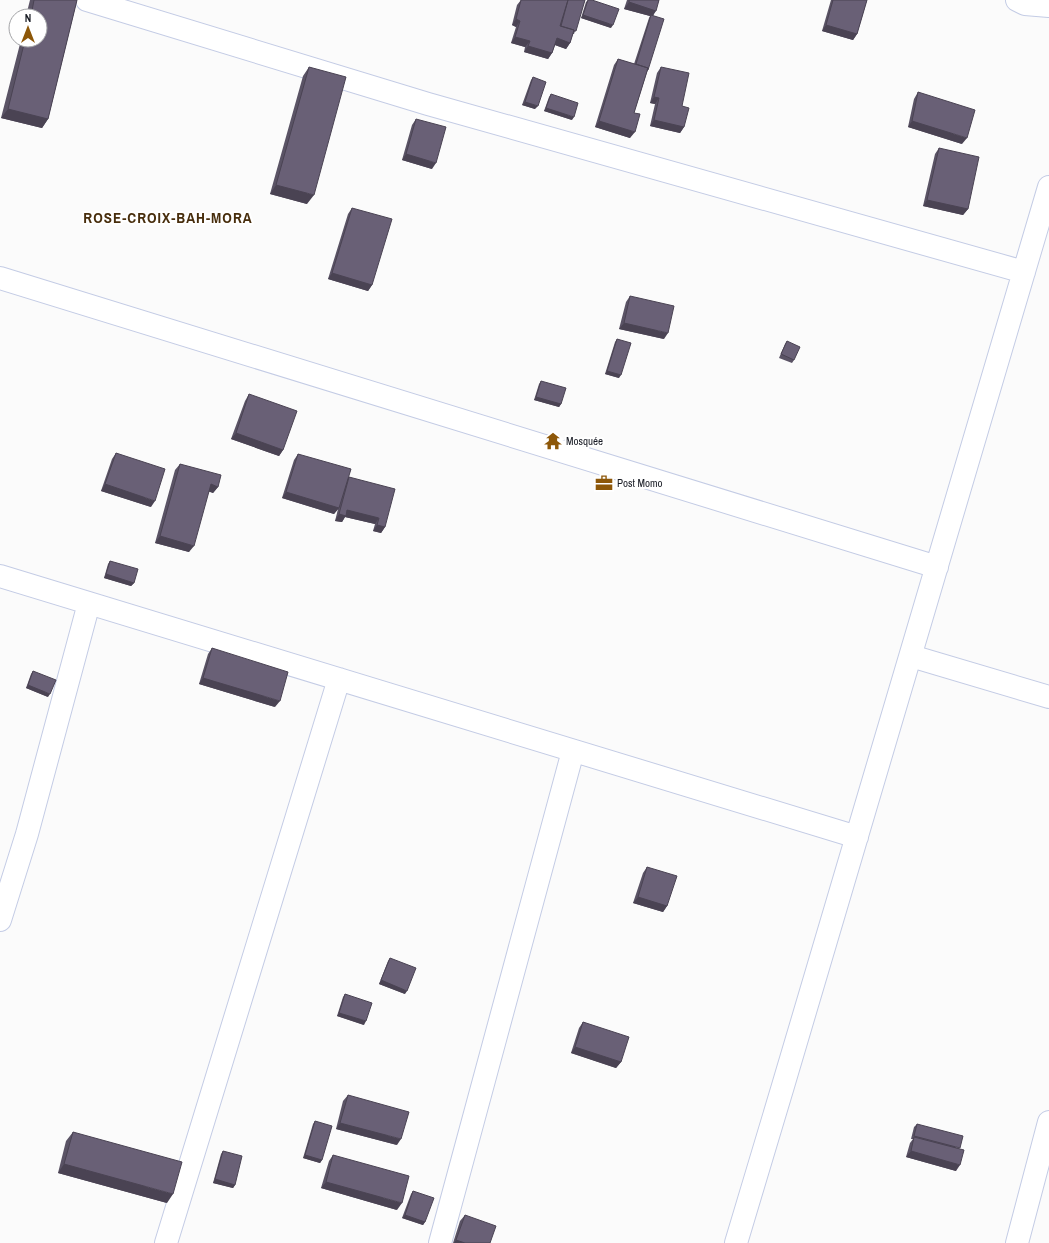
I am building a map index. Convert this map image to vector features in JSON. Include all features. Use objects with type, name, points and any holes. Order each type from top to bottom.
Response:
[{"type":"street","points":[[87,0],[428,104],[1024,272]]},
{"type":"street","points":[[1017,0],[1025,4],[1049,6]]},
{"type":"street","points":[[736,1243],[784,1086],[1049,186]]},
{"type":"street","points":[[0,278],[937,567]]},
{"type":"street","points":[[0,576],[857,837]]},
{"type":"street","points":[[0,920],[26,834],[89,603]]},
{"type":"street","points":[[911,656],[1049,698]]},
{"type":"street","points":[[166,1243],[339,679]]},
{"type":"street","points":[[440,1243],[573,751]]},
{"type":"street","points":[[1017,1243],[1049,1122]]},
{"type":"building","points":[[34,0],[77,0],[48,119],[8,109],[23,48],[48,48],[48,8],[32,8]]},
{"type":"building","points":[[521,0],[568,0],[560,26],[574,30],[570,43],[557,38],[552,53],[528,46],[530,41],[515,37],[520,21],[516,19]]},
{"type":"building","points":[[568,0],[585,0],[576,31],[561,26]]},
{"type":"building","points":[[588,0],[619,9],[613,25],[583,15]]},
{"type":"building","points":[[629,0],[659,0],[656,11],[629,2]]},
{"type":"building","points":[[833,0],[867,0],[857,34],[826,25]]},
{"type":"building","points":[[651,15],[664,19],[648,70],[647,70],[648,68],[636,64]]},
{"type":"building","points":[[618,59],[648,68],[634,113],[640,114],[635,132],[599,121]]},
{"type":"building","points":[[309,67],[346,77],[314,195],[276,185]]},
{"type":"building","points":[[661,67],[689,73],[682,106],[689,108],[684,127],[654,120],[659,98],[654,97]]},
{"type":"building","points":[[533,77],[546,82],[538,106],[525,102]]},
{"type":"building","points":[[918,92],[975,110],[967,138],[912,121]]},
{"type":"building","points":[[551,94],[578,103],[574,117],[546,108]]},
{"type":"building","points":[[416,119],[446,127],[436,163],[406,154]]},
{"type":"building","points":[[939,148],[979,157],[968,209],[927,200]]},
{"type":"building","points":[[352,208],[392,219],[372,285],[332,273]]},
{"type":"building","points":[[630,296],[674,306],[668,333],[624,323]]},
{"type":"building","points":[[617,339],[631,343],[621,375],[607,371]]},
{"type":"building","points":[[787,341],[800,347],[794,360],[781,354]]},
{"type":"building","points":[[541,381],[566,388],[561,404],[536,397]]},
{"type":"building","points":[[249,394],[297,411],[283,450],[236,433]]},
{"type":"building","points":[[116,453],[165,469],[155,501],[105,484]]},
{"type":"building","points":[[298,454],[351,469],[339,508],[286,492]]},
{"type":"building","points":[[180,464],[221,475],[218,487],[211,484],[194,546],[160,536]]},
{"type":"building","points":[[349,477],[395,489],[385,527],[377,525],[379,518],[347,510],[346,516],[339,514]]},
{"type":"building","points":[[110,561],[138,569],[134,583],[106,574]]},
{"type":"building","points":[[212,648],[288,672],[280,701],[203,678]]},
{"type":"building","points":[[33,671],[56,680],[50,694],[28,685]]},
{"type":"building","points":[[647,867],[677,876],[667,906],[638,897]]},
{"type":"building","points":[[390,958],[416,968],[407,991],[381,980]]},
{"type":"building","points":[[345,994],[372,1003],[366,1021],[339,1013]]},
{"type":"building","points":[[583,1022],[629,1037],[621,1062],[575,1047]]},
{"type":"building","points":[[348,1095],[409,1112],[401,1139],[340,1123]]},
{"type":"building","points":[[315,1121],[332,1126],[322,1160],[305,1155]]},
{"type":"building","points":[[917,1124],[963,1136],[960,1148],[914,1136]]},
{"type":"building","points":[[73,1132],[182,1162],[173,1194],[64,1164]]},
{"type":"building","points":[[914,1137],[964,1150],[960,1165],[911,1151]]},
{"type":"building","points":[[223,1151],[242,1156],[235,1185],[215,1179]]},
{"type":"building","points":[[333,1155],[409,1176],[402,1203],[326,1182]]},
{"type":"building","points":[[413,1191],[434,1198],[425,1222],[405,1215]]},
{"type":"building","points":[[465,1215],[496,1226],[490,1243],[465,1243],[456,1240]]},
{"type":"place","name":"Mosquée","points":[[553,441]]},
{"type":"place","name":"Post Momo","points":[[604,483]]},
{"type":"district","name":"ROSE-CROIX-BAH-MORA","points":[[168,217]]}]
